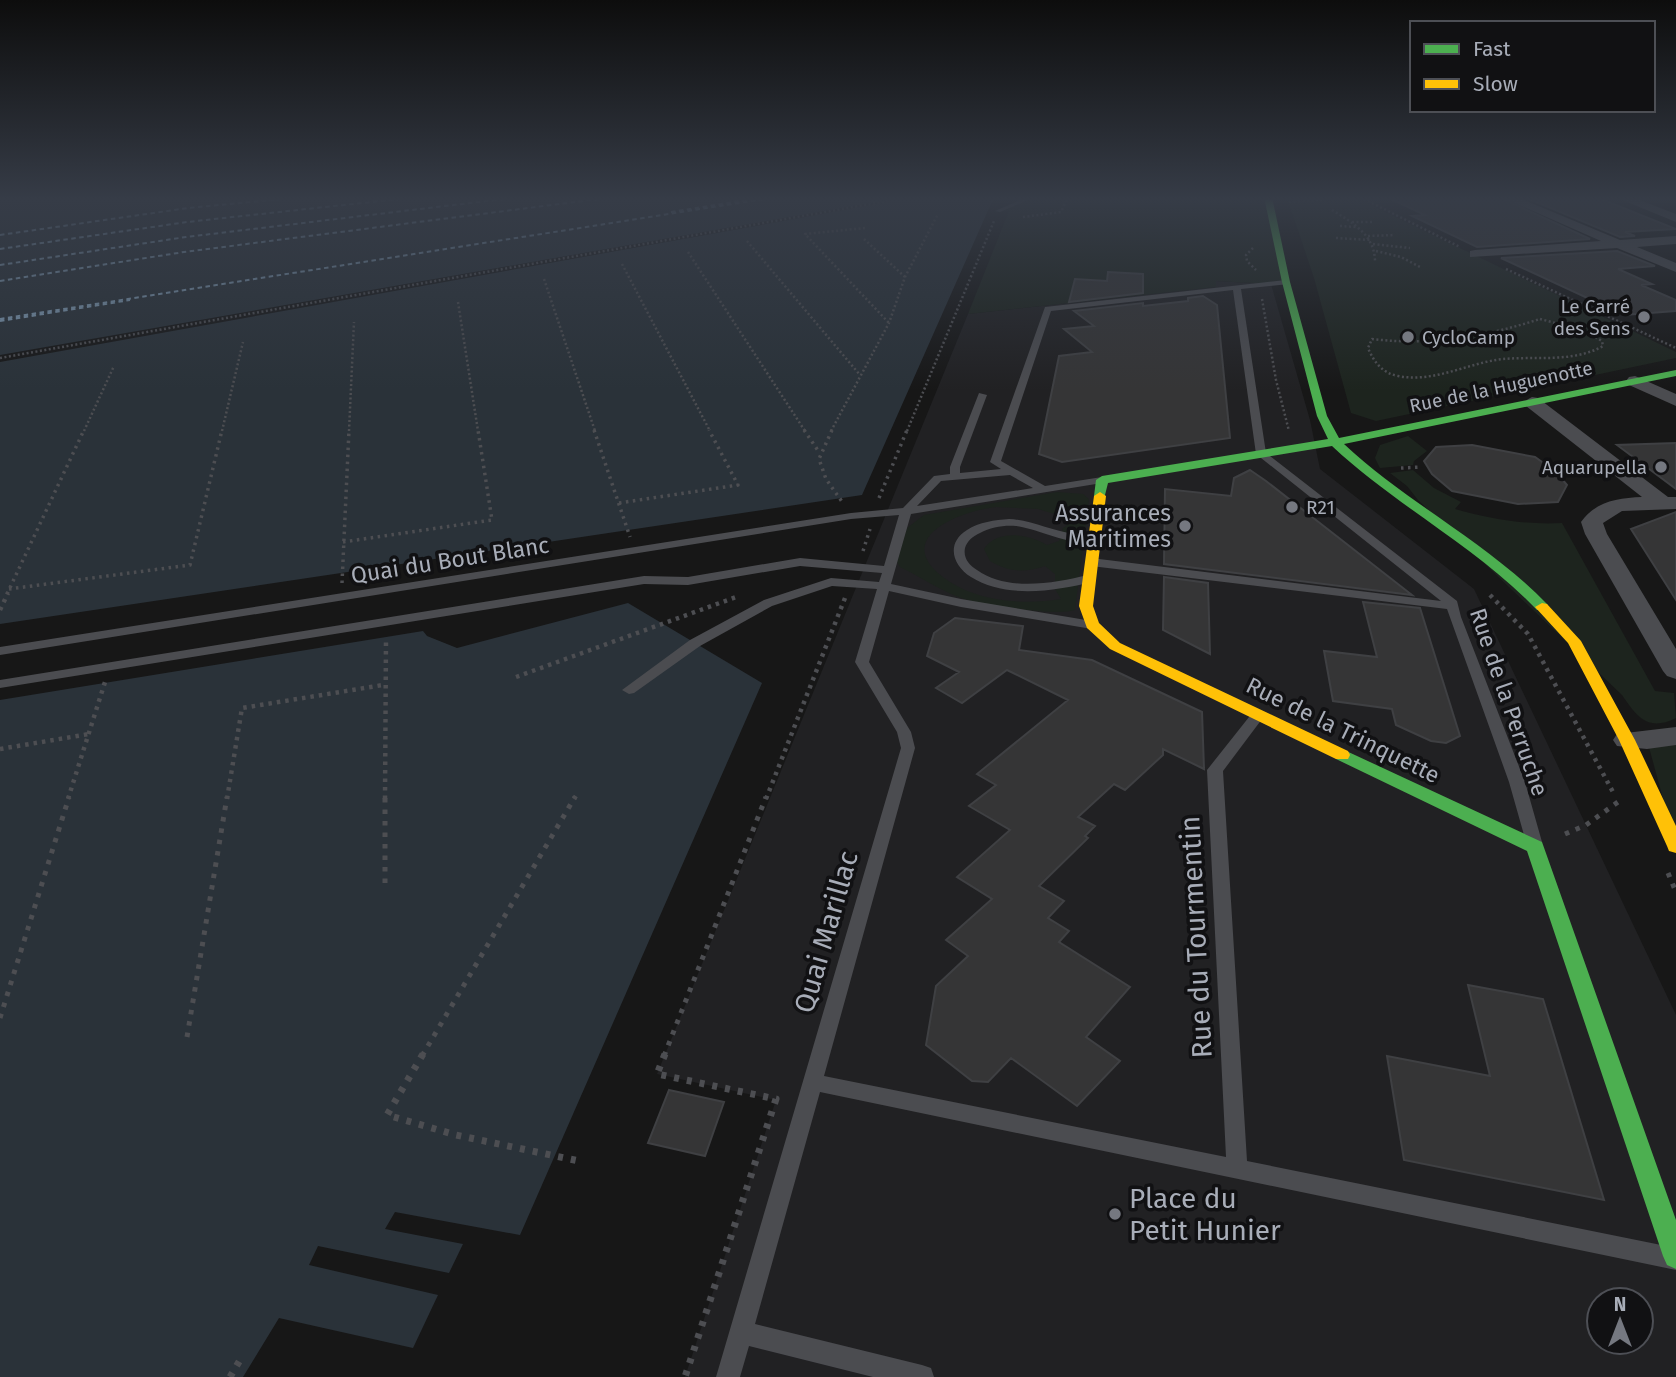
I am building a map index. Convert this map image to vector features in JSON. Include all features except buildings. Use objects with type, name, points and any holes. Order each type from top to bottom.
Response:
[{"type":"street","points":[[1281,261],[1322,416],[1335,442],[1368,473],[1518,582],[1574,641],[1627,740],[1676,846]]},
{"type":"street","name":"Rue de la Huguenotte","points":[[1335,442],[1676,373]]},
{"type":"street","points":[[1635,381],[1676,401]]},
{"type":"street","points":[[1532,402],[1670,503]]},
{"type":"street","points":[[1092,625],[1086,606],[1102,480],[1335,442]]},
{"type":"street","points":[[1670,503],[1613,506],[1598,513],[1592,522],[1596,534],[1676,671]]},
{"type":"street","name":"Rue de la Trinquette","points":[[1092,625],[1115,646],[1535,847]]},
{"type":"street","points":[[1627,740],[1676,736]]},
{"type":"street","points":[[1535,847],[1676,1258]]},
{"type":"lane","points":[[1043,489],[1008,472],[995,462],[1048,309],[1286,282]]},
{"type":"lane","points":[[1237,288],[1261,454]]},
{"type":"lane","points":[[955,475],[955,467],[982,395]]},
{"type":"lane","name":"Rue de la Perruche","points":[[1261,454],[1454,606],[1455,617],[1517,782],[1535,847]]},
{"type":"lane","points":[[906,511],[938,478],[1008,472]]},
{"type":"lane","name":"Quai du Bout Blanc","points":[[0,651],[873,513],[906,511],[1102,480]]},
{"type":"lane","name":"Quai Marillac","points":[[729,1377],[908,748],[904,732],[862,662],[906,511]]},
{"type":"lane","points":[[1094,539],[1062,535],[1041,526],[1002,523],[982,526],[967,533],[959,541],[957,553],[962,564],[978,576],[1004,584],[1034,587],[1090,571],[1454,606]]},
{"type":"lane","points":[[0,684],[644,580],[688,581],[800,562],[857,567],[961,603],[1092,625]]},
{"type":"lane","points":[[629,690],[695,643],[768,603],[831,582],[850,583],[887,578]]},
{"type":"lane","name":"Rue du Tourmentin","points":[[1237,1170],[1215,770],[1258,715]]},
{"type":"lane","points":[[811,1082],[1676,1258]]},
{"type":"lane","points":[[741,1332],[922,1377]]},
{"type":"path","points":[[0,358],[548,261]]},
{"type":"path","points":[[695,261],[820,452]]},
{"type":"path","points":[[764,261],[860,375]]},
{"type":"path","points":[[830,261],[888,323]]},
{"type":"path","points":[[888,261],[905,277]]},
{"type":"path","points":[[846,508],[818,459],[888,323],[913,261]]},
{"type":"path","points":[[857,567],[873,513],[978,261]]},
{"type":"path","points":[[1409,261],[1420,267]]},
{"type":"path","points":[[1491,261],[1676,348]]},
{"type":"path","points":[[620,505],[738,485],[622,264]]},
{"type":"path","points":[[544,279],[630,537]]},
{"type":"path","points":[[343,544],[492,520],[458,302]]},
{"type":"path","points":[[1539,319],[1582,330],[1602,341],[1603,346],[1598,351],[1575,354],[1499,359],[1434,377],[1412,379],[1395,376],[1381,369],[1368,348],[1372,340],[1404,344],[1467,340],[1539,319]]},
{"type":"path","points":[[342,580],[354,322]]},
{"type":"path","points":[[9,589],[190,565],[243,342]]},
{"type":"path","points":[[0,610],[114,366]]},
{"type":"path","points":[[1408,468],[1422,467]]},
{"type":"path","points":[[685,1377],[776,1099],[657,1074],[850,583]]},
{"type":"path","points":[[1480,586],[1528,634],[1619,803],[1586,825],[1535,847]]},
{"type":"path","points":[[516,677],[715,604]]},
{"type":"path","points":[[385,883],[383,685],[386,637]]},
{"type":"path","points":[[0,1018],[105,682]]},
{"type":"path","points":[[187,1037],[242,708],[383,685]]},
{"type":"path","points":[[0,749],[89,734]]},
{"type":"path","points":[[577,794],[387,1115],[456,1135],[579,1161]]},
{"type":"path","points":[[230,1377],[243,1355]]},
{"type":"shaded area","points":[[0,261],[966,261],[862,495],[0,624]]},
{"type":"shaded area","points":[[989,261],[1282,261],[1286,282],[1271,284],[1216,281],[1216,287],[968,314]]},
{"type":"shaded area","points":[[1308,261],[1487,261],[1676,352],[1676,358],[1376,421],[1351,413]]},
{"type":"shaded area","points":[[1215,281],[1271,284],[1310,420],[1320,469],[1474,589],[1676,1015],[1676,1377],[685,1377],[776,1100],[657,1074],[968,314],[1215,287]]},
{"type":"shaded area","points":[[1408,436],[1427,451],[1414,461],[1413,465],[1380,468],[1375,458],[1380,445]]},
{"type":"shaded area","points":[[1413,470],[1434,488],[1461,502],[1455,509],[1508,520],[1562,523],[1655,691],[1674,693],[1676,718],[1651,723],[1638,716],[1622,695],[1418,500],[1407,486],[1390,473]]},
{"type":"shaded area","points":[[1057,492],[1083,494],[1089,499],[1075,610],[1039,611],[968,600],[942,590],[900,567],[897,562],[907,528],[924,515]],"holes":[[[996,507],[1038,509],[1074,520],[1063,528],[1059,541],[1047,545],[1032,538],[1014,535],[997,538],[984,549],[990,561],[1010,569],[1030,570],[1045,566],[1055,574],[1055,589],[1061,599],[1018,602],[975,594],[950,582],[932,567],[925,554],[926,542],[934,531],[963,515]]]},
{"type":"shaded area","points":[[628,603],[762,683],[520,1235],[395,1212],[385,1229],[463,1244],[449,1273],[318,1246],[309,1265],[438,1295],[413,1348],[279,1318],[243,1377],[0,1377],[0,700],[423,631],[427,636],[457,648]]},
{"type":"shaded area","points":[[1676,736],[1676,846],[1647,740]]},
{"type":"pier","points":[[536,261],[559,261],[0,362],[0,355]]},
{"type":"ferry route","points":[[0,265],[25,261]]},
{"type":"ferry route","points":[[0,281],[125,261]]},
{"type":"ferry route","points":[[0,319],[368,261]]},
{"type":"ferry route","points":[[0,321],[130,300]]},
{"type":"traffic: fast","points":[[1282,261],[1322,416],[1335,442],[1368,473],[1518,582],[1542,607]]},
{"type":"traffic: fast","points":[[1100,496],[1102,480],[1358,438],[1676,373]]},
{"type":"traffic: fast","points":[[1342,755],[1535,847],[1676,1256]]},
{"type":"traffic: slow","points":[[1100,496],[1086,606],[1092,625],[1115,646],[1342,755]]},
{"type":"traffic: slow","points":[[1542,607],[1574,641],[1627,740],[1676,846]]},
{"type":"place","name":"Le Carré des Sens","points":[[1644,317]]},
{"type":"place","name":"CycloCamp","points":[[1408,337]]},
{"type":"place","name":"Aquarupella","points":[[1661,467]]},
{"type":"place","name":"R21","points":[[1292,507]]},
{"type":"place","name":"Assurances Maritimes","points":[[1185,526]]},
{"type":"place","name":"Place du Petit Hunier","points":[[1115,1214]]}]
